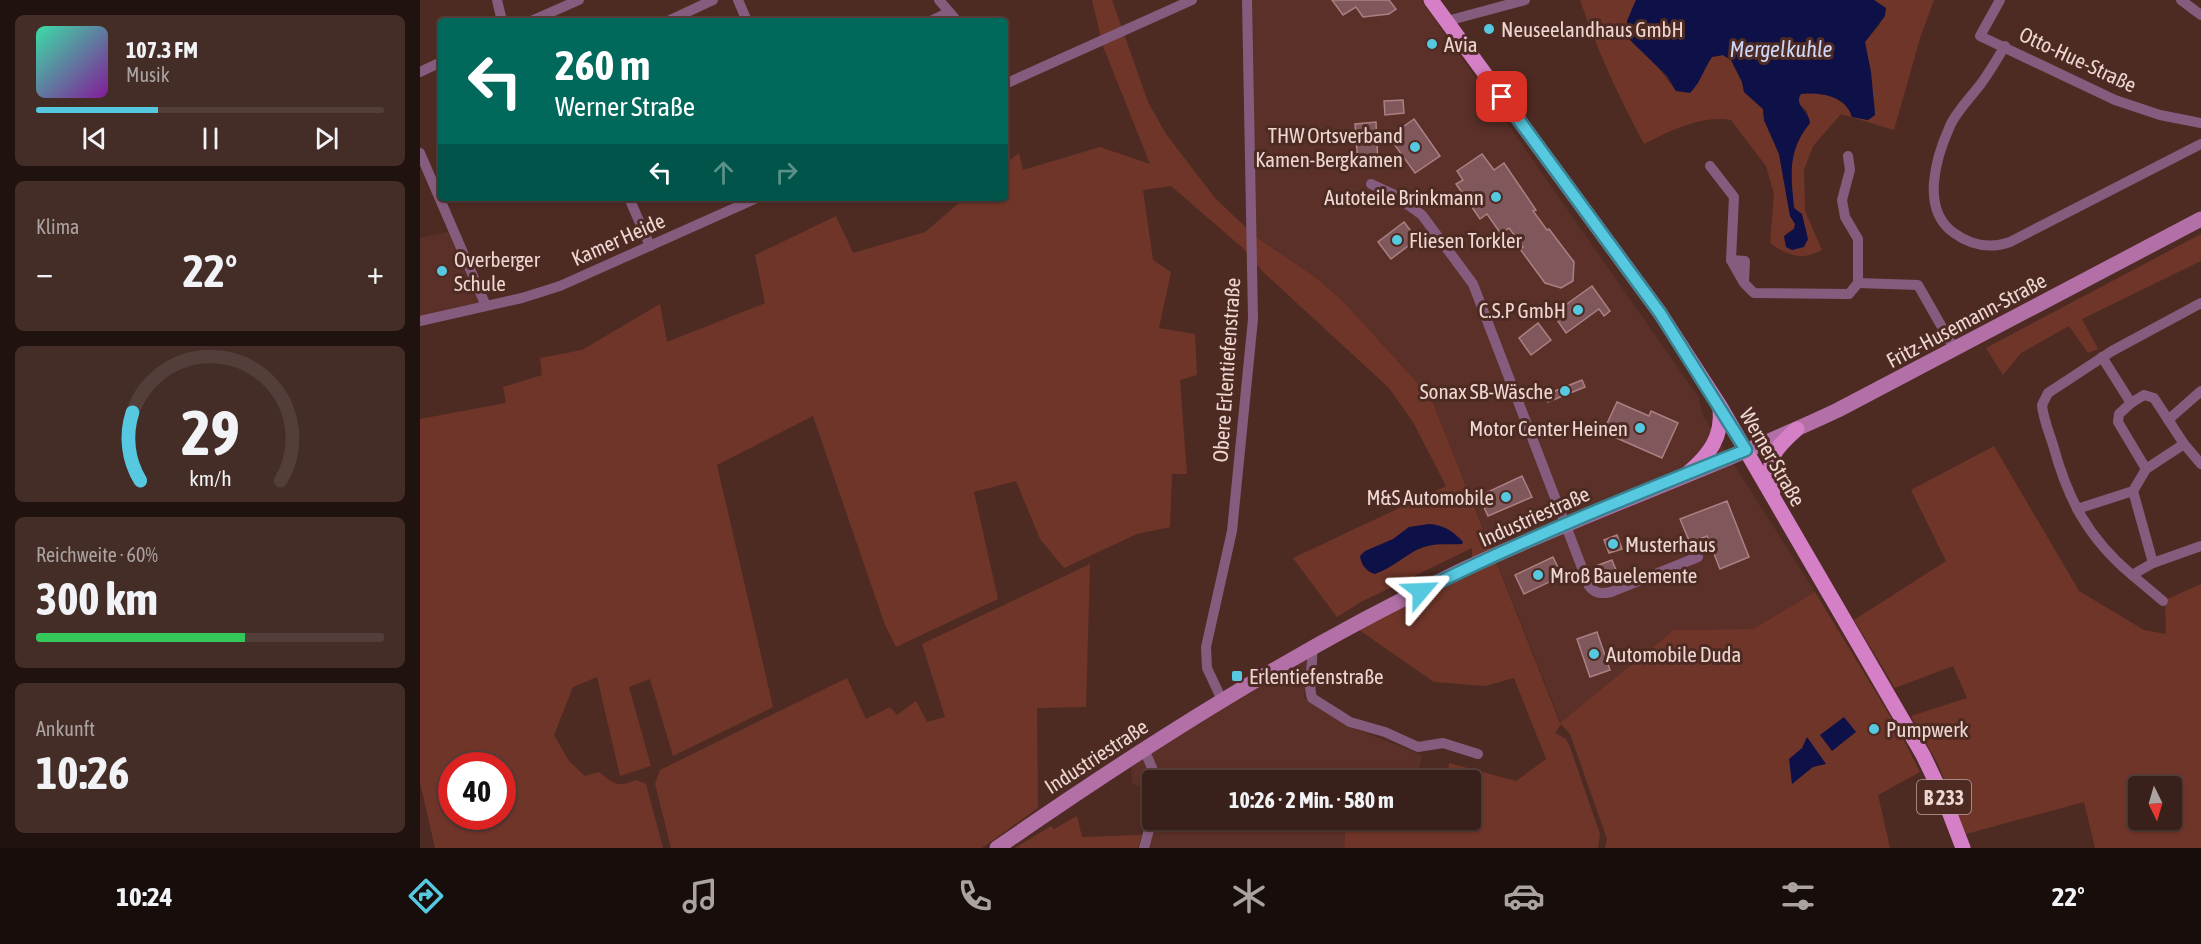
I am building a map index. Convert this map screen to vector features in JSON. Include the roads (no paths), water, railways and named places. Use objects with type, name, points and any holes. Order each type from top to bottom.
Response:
[{"type":"main road","name":"Werner Straße","points":[[1431,0],[1660,313],[1720,405],[1923,755],[1945,801],[1963,848]]},
{"type":"main road","points":[[1688,473],[1705,459],[1714,446],[1721,421],[1720,405]]},
{"type":"main road","points":[[1774,500],[1770,476],[1772,455],[1777,447],[1797,429]]},
{"type":"street","points":[[497,0],[501,18]]},
{"type":"street","points":[[538,18],[579,0]]},
{"type":"street","points":[[674,18],[713,0]]},
{"type":"street","points":[[738,0],[746,18]]},
{"type":"street","points":[[939,0],[953,17]]},
{"type":"street","points":[[1008,80],[1192,0]]},
{"type":"street","name":"Obere Erlentiefenstraße","points":[[1222,700],[1208,668],[1206,647],[1232,531],[1253,319],[1247,0]]},
{"type":"street","points":[[1447,21],[1525,0]]},
{"type":"street","name":"Otto-Hue-Straße","points":[[2000,0],[1980,36],[2115,100],[2160,115],[2201,123]]},
{"type":"street","points":[[2181,0],[2201,15]]},
{"type":"street","points":[[2005,46],[1950,125],[1934,174],[1933,200],[1936,210],[1947,226],[1970,242],[1986,247],[1999,245],[2025,234],[2201,144]]},
{"type":"street","points":[[420,72],[438,63]]},
{"type":"street","points":[[420,153],[438,195]]},
{"type":"street","points":[[1710,165],[1734,197],[1731,260],[1744,283],[1754,293],[1849,294],[1858,283],[1858,239],[1845,217],[1842,200],[1850,170],[1848,156]]},
{"type":"street","points":[[1371,184],[1393,194],[1422,215],[1473,284],[1490,322],[1564,526],[1593,591],[1602,594],[1698,557]]},
{"type":"street","points":[[441,201],[486,306]]},
{"type":"street","points":[[630,201],[650,246]]},
{"type":"street","name":"Kamer Heide","points":[[420,321],[522,298],[560,286],[750,201]]},
{"type":"street","name":"Fritz-Husemann-Straße","points":[[1746,450],[1797,429],[1955,350],[2201,219]]},
{"type":"street","points":[[1858,283],[1918,285],[1955,350]]},
{"type":"street","points":[[2163,601],[2095,540],[2076,509],[2062,477],[2042,405],[2048,393],[2102,357],[2201,303]]},
{"type":"street","points":[[2102,357],[2132,403]]},
{"type":"street","points":[[2168,420],[2201,391]]},
{"type":"street","points":[[2146,469],[2118,422],[2118,414],[2144,395],[2151,396],[2184,444],[2201,464]]},
{"type":"street","points":[[2076,509],[2133,491],[2146,469],[2184,444]]},
{"type":"street","name":"Industriestraße","points":[[998,848],[1144,749],[1222,700],[1312,648],[1457,573],[1746,450]]},
{"type":"street","points":[[2133,491],[2153,563]]},
{"type":"street","points":[[2132,575],[2153,563],[2201,546]]},
{"type":"street","points":[[1312,648],[1314,662],[1310,692],[1312,698],[1350,722],[1385,732],[1418,747],[1443,743],[1478,754]]},
{"type":"street","points":[[1144,749],[1153,770]]},
{"type":"street","points":[[1144,848],[1149,830]]},
{"type":"water","name":"Mergelkuhle","points":[[1636,0],[1874,0],[1886,8],[1885,16],[1865,42],[1871,72],[1875,115],[1868,120],[1852,117],[1844,104],[1824,95],[1801,94],[1799,98],[1810,123],[1797,143],[1792,163],[1794,208],[1802,214],[1808,239],[1804,247],[1792,250],[1786,247],[1784,236],[1794,229],[1795,224],[1790,216],[1779,154],[1764,120],[1763,109],[1744,92],[1742,82],[1731,60],[1723,55],[1712,57],[1697,85],[1690,93],[1676,91],[1667,76],[1629,39],[1627,21]]},
{"type":"water","points":[[1429,524],[1448,529],[1463,542],[1462,544],[1424,547],[1375,574],[1363,565],[1360,556],[1365,551],[1393,539],[1409,527]]},
{"type":"water","points":[[1844,717],[1856,732],[1832,751],[1820,735]]},
{"type":"water","points":[[1807,737],[1826,764],[1813,767],[1792,784],[1789,759],[1802,748]]},
{"type":"place","name":"Neuseelandhaus GmbH","points":[[1489,29]]},
{"type":"place","name":"Avia","points":[[1432,44]]},
{"type":"place","name":"THW Ortsverband Kamen-Bergkamen","points":[[1415,147]]},
{"type":"place","name":"Autoteile Brinkmann","points":[[1496,197]]},
{"type":"place","name":"Fliesen Torkler","points":[[1397,240]]},
{"type":"place","name":"Overberger Schule","points":[[442,271]]},
{"type":"place","name":"C.S.P GmbH","points":[[1578,310]]},
{"type":"place","name":"Sonax SB-Wäsche","points":[[1565,391]]},
{"type":"place","name":"Motor Center Heinen","points":[[1640,428]]},
{"type":"place","name":"M&S Automobile","points":[[1506,497]]},
{"type":"place","name":"Musterhaus","points":[[1613,544]]},
{"type":"place","name":"Mroß Bauelemente","points":[[1538,575]]},
{"type":"place","name":"Automobile Duda","points":[[1594,654]]},
{"type":"place","name":"Erlentiefenstraße","points":[[1237,676]]},
{"type":"place","name":"Pumpwerk","points":[[1874,729]]}]
